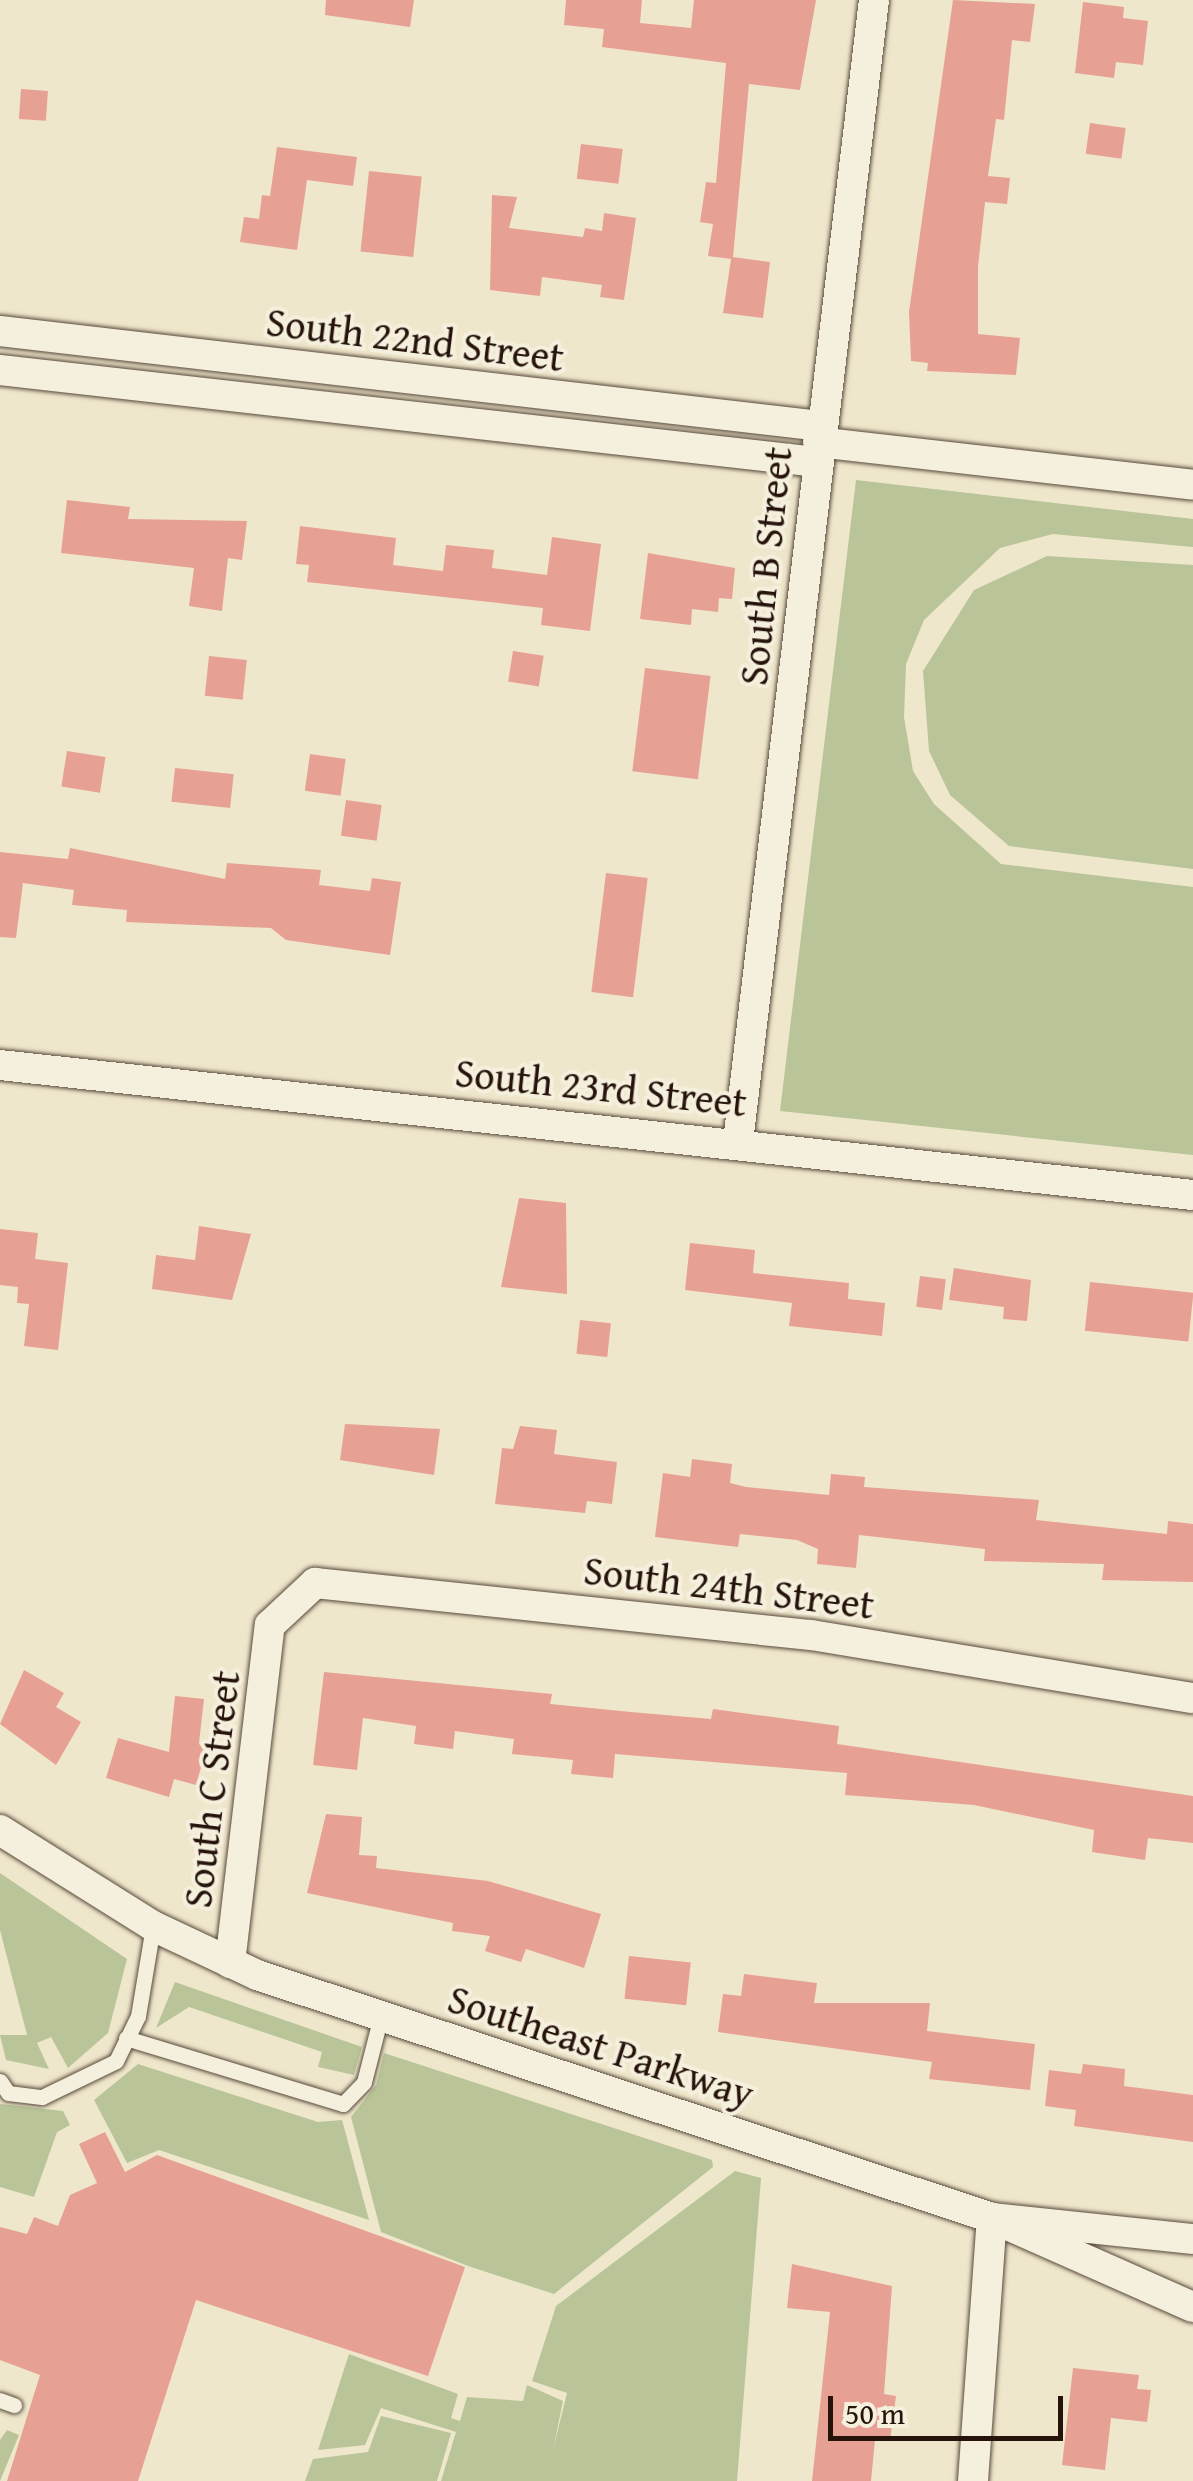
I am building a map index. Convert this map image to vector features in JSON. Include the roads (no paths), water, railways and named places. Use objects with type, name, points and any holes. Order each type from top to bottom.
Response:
[{"type":"street","name":"South B Street","points":[[738,1142],[818,443],[874,0]]},
{"type":"street","name":"South 22nd Street","points":[[0,332],[333,370],[818,443]]},
{"type":"street","name":"South 22nd Street","points":[[0,370],[332,407],[818,443],[1193,484]]},
{"type":"street","name":"South 23rd Street","points":[[0,1065],[738,1142],[1193,1195]]},
{"type":"street","name":"South 24th Street","points":[[270,1625],[289,1598],[341,1582],[811,1635],[1193,1698]]},
{"type":"street","name":"South C Street","points":[[230,1962],[270,1625]]},
{"type":"street","name":"Southeast Parkway","points":[[0,1830],[153,1926],[230,1962],[381,2016],[992,2218],[1193,2307]]},
{"type":"street","points":[[974,2481],[992,2218],[1193,2239]]},
{"type":"lane","points":[[332,407],[333,370]]},
{"type":"lane","points":[[0,2081],[25,2095],[71,2090],[116,2061],[126,2038],[153,1926]]},
{"type":"lane","points":[[126,2038],[343,2104],[364,2082],[381,2016]]}]
